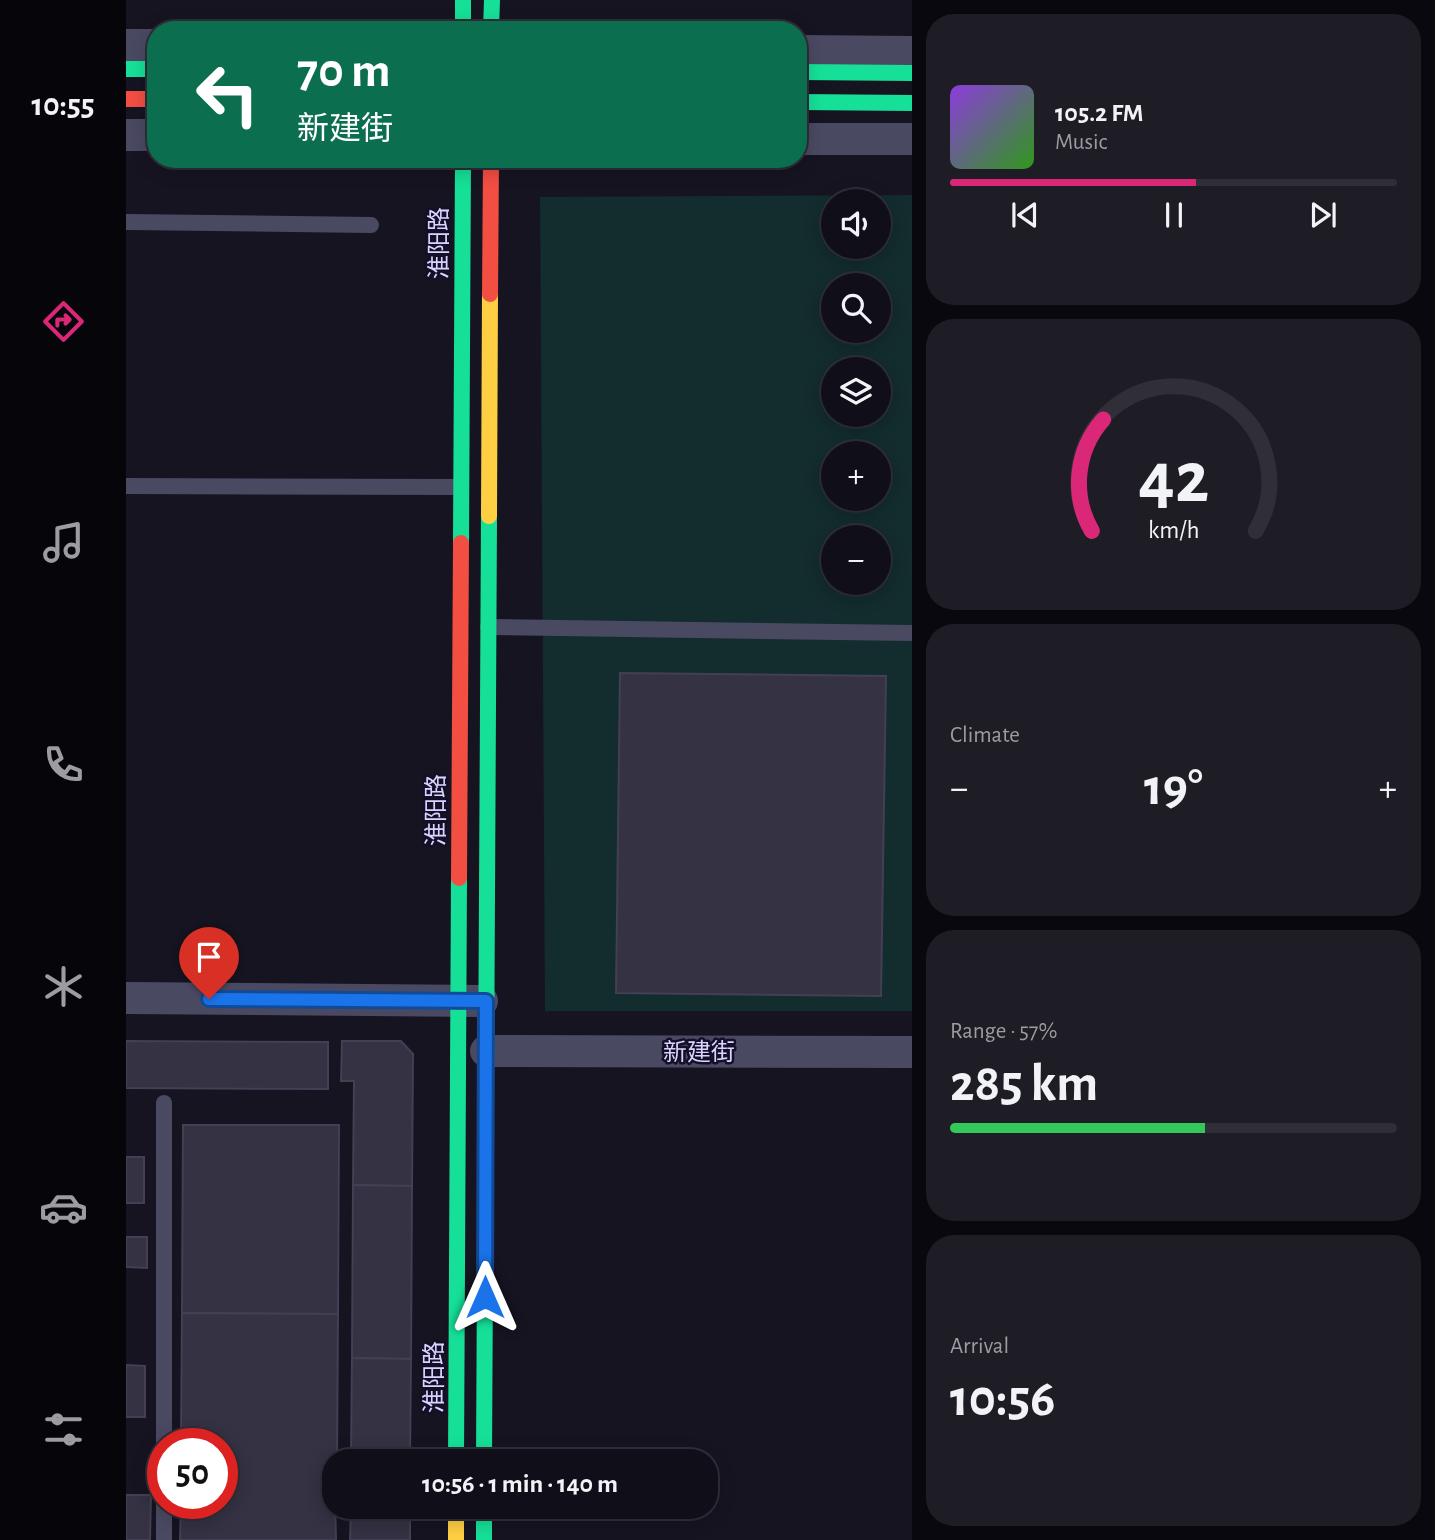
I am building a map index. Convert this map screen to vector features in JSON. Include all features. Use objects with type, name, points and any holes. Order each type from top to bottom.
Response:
[{"type":"main road","points":[[463,0],[463,21]]},
{"type":"main road","points":[[491,21],[492,0]]},
{"type":"main road","points":[[126,69],[147,69]]},
{"type":"main road","points":[[807,72],[912,73]]},
{"type":"main road","points":[[126,99],[147,99]]},
{"type":"main road","points":[[807,102],[912,103]]},
{"type":"main road","name":"淮阳路","points":[[463,168],[461,487],[472,1001],[486,1051],[484,1449]]},
{"type":"main road","name":"淮阳路","points":[[456,1449],[488,626],[491,168]]},
{"type":"main road","points":[[456,1519],[456,1540]]},
{"type":"main road","points":[[484,1519],[484,1540]]},
{"type":"street","points":[[126,45],[147,45]]},
{"type":"street","points":[[807,51],[912,52]]},
{"type":"street","points":[[126,135],[147,135]]},
{"type":"street","points":[[807,139],[912,139]]},
{"type":"street","points":[[126,998],[472,1001]]},
{"type":"street","name":"新建街","points":[[486,1051],[912,1052]]},
{"type":"lane","points":[[126,222],[371,225]]},
{"type":"lane","points":[[126,486],[461,487]]},
{"type":"lane","points":[[488,626],[912,633]]},
{"type":"lane","points":[[164,1103],[164,1428]]},
{"type":"lane","points":[[164,1519],[164,1540]]},
{"type":"green space","points":[[821,195],[821,259],[891,259],[891,195],[912,195],[912,1011],[545,1011],[540,197]]},
{"type":"building","points":[[620,673],[886,676],[881,996],[616,993]]},
{"type":"building","points":[[126,1041],[328,1042],[328,1089],[126,1088]]},
{"type":"building","points":[[342,1041],[401,1041],[413,1054],[412,1186],[353,1185],[354,1081],[341,1081]]},
{"type":"building","points":[[183,1125],[339,1125],[338,1314],[182,1313]]},
{"type":"building","points":[[126,1157],[144,1157],[144,1203],[126,1203]]},
{"type":"building","points":[[353,1185],[412,1186],[411,1359],[352,1358]]},
{"type":"building","points":[[126,1237],[147,1237],[147,1268],[126,1267]]},
{"type":"building","points":[[182,1313],[338,1314],[337,1449],[322,1449],[322,1519],[335,1519],[336,1540],[180,1540],[181,1519],[238,1519],[238,1428],[181,1428]]},
{"type":"building","points":[[352,1358],[411,1359],[410,1449],[351,1449]]},
{"type":"building","points":[[126,1365],[145,1366],[145,1417],[126,1417]]},
{"type":"building","points":[[126,1495],[147,1495],[150,1540],[126,1540]]},
{"type":"building","points":[[351,1519],[410,1519],[410,1540],[350,1540]]},
{"type":"traffic: fast","points":[[463,0],[463,21]]},
{"type":"traffic: fast","points":[[491,21],[492,0]]},
{"type":"traffic: fast","points":[[126,69],[147,69]]},
{"type":"traffic: fast","points":[[807,72],[912,73]]},
{"type":"traffic: fast","points":[[807,102],[912,103]]},
{"type":"traffic: fast","points":[[461,543],[463,168]]},
{"type":"traffic: fast","points":[[484,1449],[489,516]]},
{"type":"traffic: fast","points":[[456,1449],[459,878]]},
{"type":"traffic: fast","points":[[484,1519],[484,1540]]},
{"type":"traffic: slow","points":[[489,516],[490,294]]},
{"type":"traffic: slow","points":[[456,1519],[456,1540]]},
{"type":"traffic: jam","points":[[126,99],[147,99]]},
{"type":"traffic: jam","points":[[490,294],[491,168]]},
{"type":"traffic: jam","points":[[459,878],[461,543]]},
{"type":"route","points":[[209,999],[486,1001],[485,1297]]}]
